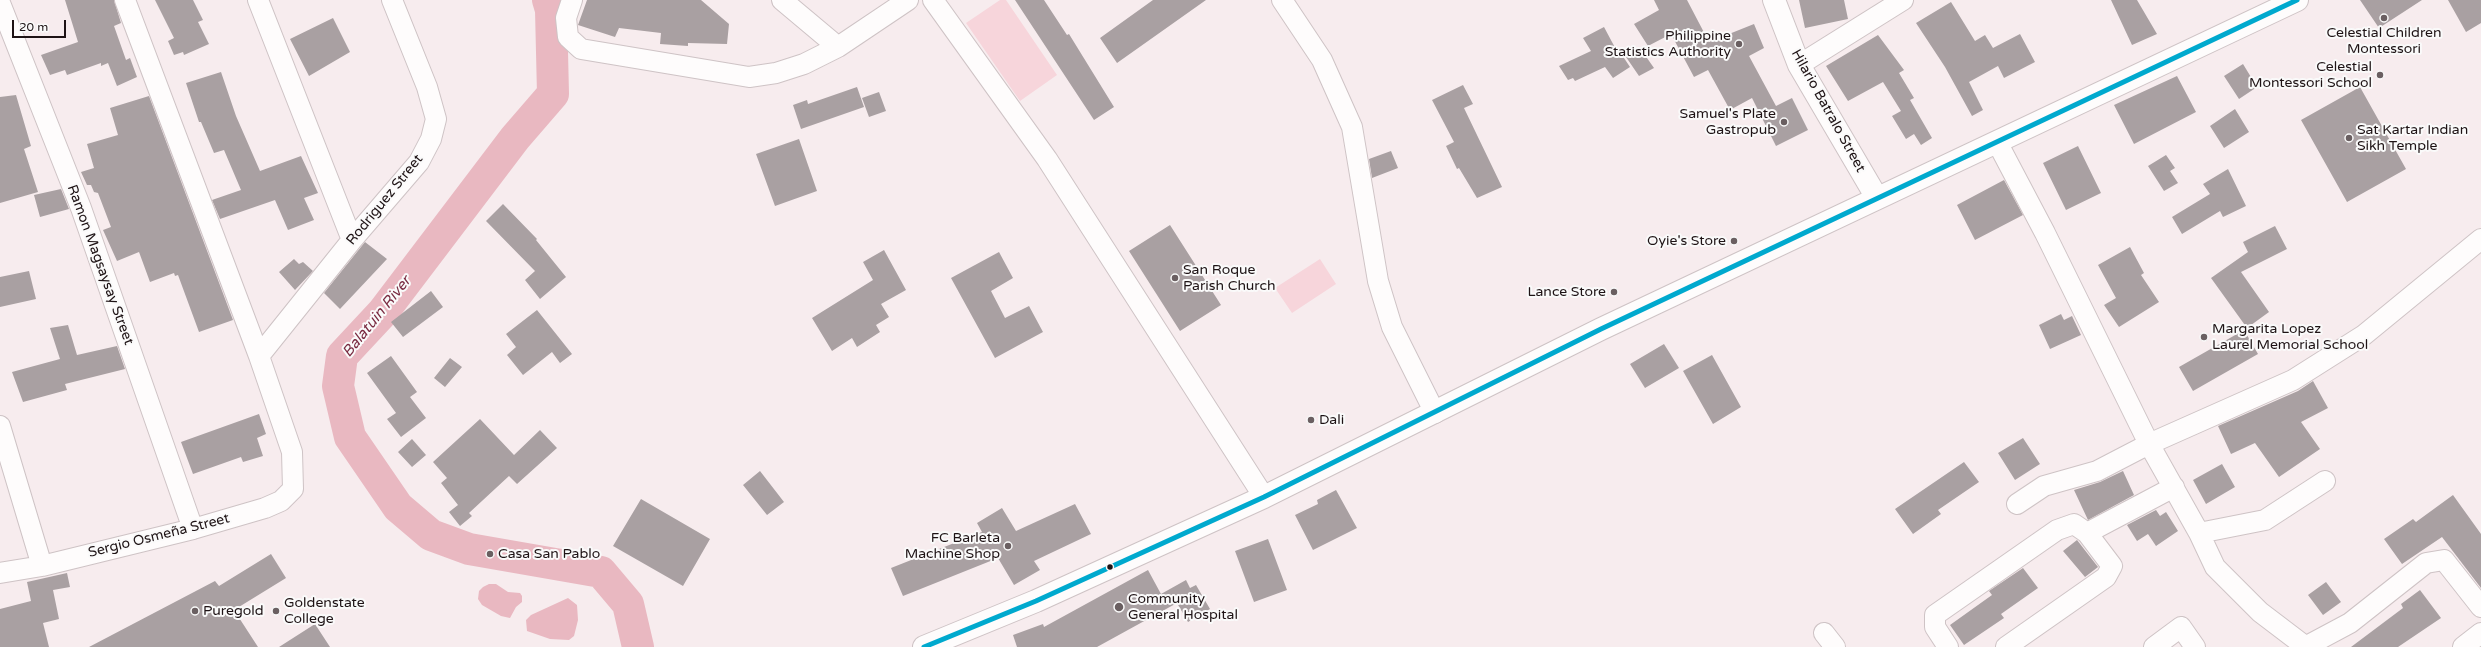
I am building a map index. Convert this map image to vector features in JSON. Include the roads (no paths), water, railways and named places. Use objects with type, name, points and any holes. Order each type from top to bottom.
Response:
[{"type":"main road","name":"Hilario Batralo Street","points":[[1774,0],[1799,65],[1877,198]]},
{"type":"main road","points":[[924,647],[1036,601],[1264,497],[1602,330],[1877,198],[2297,0]]},
{"type":"street","name":"Sergio Osmeña Street","points":[[0,574],[42,566],[193,529],[281,500],[293,489],[294,469],[292,452],[259,356],[125,0]]},
{"type":"street","points":[[258,0],[352,240]]},
{"type":"street","name":"Rodriguez Street","points":[[259,356],[352,240],[419,162],[431,139],[436,119],[427,87],[392,0]]},
{"type":"street","points":[[572,0],[566,18],[568,38],[581,49],[749,77],[776,73],[804,64],[838,47],[908,0]]},
{"type":"street","points":[[782,0],[838,47]]},
{"type":"street","points":[[933,0],[1047,159],[1264,497]]},
{"type":"street","points":[[1282,0],[1322,60],[1352,127],[1380,289],[1392,327],[1435,413]]},
{"type":"street","points":[[1799,65],[1903,0]]},
{"type":"street","name":"Ramon Magsaysay Street","points":[[0,3],[81,208],[193,529]]},
{"type":"street","points":[[1997,142],[2045,232],[2149,444],[2199,533],[2215,567],[2260,612],[2306,647],[2350,623],[2426,563],[2444,560],[2481,607]]},
{"type":"street","points":[[2017,504],[2044,486],[2097,471],[2149,444],[2293,380],[2364,335],[2481,239]]},
{"type":"street","points":[[0,426],[42,566]]},
{"type":"street","points":[[2199,533],[2265,520],[2324,481]]},
{"type":"street","points":[[2087,532],[2174,487]]},
{"type":"street","points":[[1948,647],[1935,627],[1935,615],[2057,530],[2074,524],[2087,532],[2112,566],[2106,577],[2006,647]]},
{"type":"street","points":[[2154,647],[2181,627],[2195,647]]},
{"type":"street","points":[[2463,647],[2481,634]]},
{"type":"waterway","name":"Balatuin River","points":[[548,0],[551,10],[553,94],[515,138],[383,312],[342,356],[338,386],[350,437],[398,507],[431,535],[469,549],[601,572],[628,604],[638,647]]},
{"type":"place","name":"Celestial Children Montessori","points":[[2384,18]]},
{"type":"place","name":"Philippine Statistics Authority","points":[[1739,44]]},
{"type":"place","name":"Celestial Montessori School","points":[[2380,75]]},
{"type":"place","name":"Samuel's Plate Gastropub","points":[[1784,122]]},
{"type":"place","name":"Sat Kartar Indian Sikh Temple","points":[[2349,138]]},
{"type":"place","name":"Oyie's Store","points":[[1734,241]]},
{"type":"place","name":"San Roque Parish Church","points":[[1175,278]]},
{"type":"place","name":"Lance Store","points":[[1614,292]]},
{"type":"place","name":"Margarita Lopez Laurel Memorial School","points":[[2204,337]]},
{"type":"place","name":"Dali","points":[[1311,420]]},
{"type":"place","name":"FC Barleta Machine Shop","points":[[1008,546]]},
{"type":"place","name":"Casa San Pablo","points":[[490,554]]},
{"type":"place","name":"Community General Hospital","points":[[1119,607]]},
{"type":"place","name":"Puregold","points":[[195,611]]},
{"type":"place","name":"Goldenstate College","points":[[276,611]]}]
